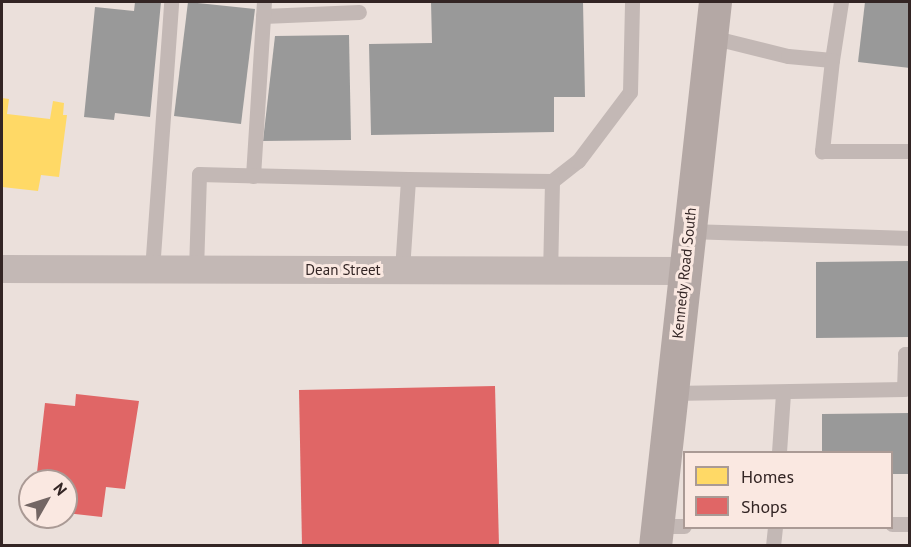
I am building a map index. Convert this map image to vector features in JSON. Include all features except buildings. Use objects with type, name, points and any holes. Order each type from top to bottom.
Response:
[{"type":"main road","name":"Kennedy Road South","points":[[666,532],[671,393],[715,2]]},
{"type":"street","name":"Dean Street","points":[[2,269],[402,270],[550,273],[684,271]]},
{"type":"lane","points":[[152,270],[171,2]]},
{"type":"lane","points":[[196,270],[199,174],[552,181],[578,161],[630,92],[632,2]]},
{"type":"lane","points":[[841,2],[831,60],[822,151],[909,151]]},
{"type":"lane","points":[[253,176],[263,9],[359,12]]},
{"type":"lane","points":[[711,37],[788,56],[831,60]]},
{"type":"lane","points":[[402,270],[408,179]]},
{"type":"lane","points":[[550,273],[552,181]]},
{"type":"lane","points":[[688,231],[909,238]]},
{"type":"lane","points":[[671,393],[783,393],[904,389],[905,354],[909,354]]},
{"type":"lane","points":[[779,451],[783,393]]},
{"type":"lane","points":[[893,524],[909,524]]},
{"type":"lane","points":[[773,546],[775,529]]}]
